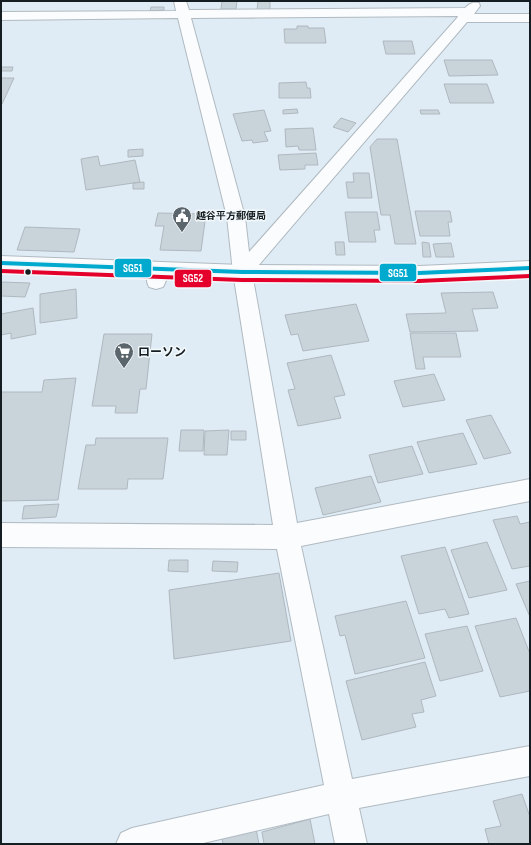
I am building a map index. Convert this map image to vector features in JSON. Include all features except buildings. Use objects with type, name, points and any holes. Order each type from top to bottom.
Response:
[{"type":"street","points":[[242,272],[478,1]]},
{"type":"street","points":[[182,8],[236,217],[251,373],[351,844]]},
{"type":"street","points":[[1,16],[182,8],[530,18]]},
{"type":"street","points":[[1,263],[157,275],[242,272],[419,273],[530,268]]},
{"type":"street","points":[[1,536],[287,537],[530,490]]},
{"type":"street","points":[[132,844],[341,796],[530,760]]},
{"type":"transit line","name":"SG51","points":[[1,263],[242,272],[419,273],[530,268]]},
{"type":"transit line","name":"SG52","points":[[1,271],[242,280],[419,281],[530,276]]},
{"type":"place","name":"越谷平方郵便局","points":[[182,233]]},
{"type":"place","name":"ローソン","points":[[124,369]]}]
